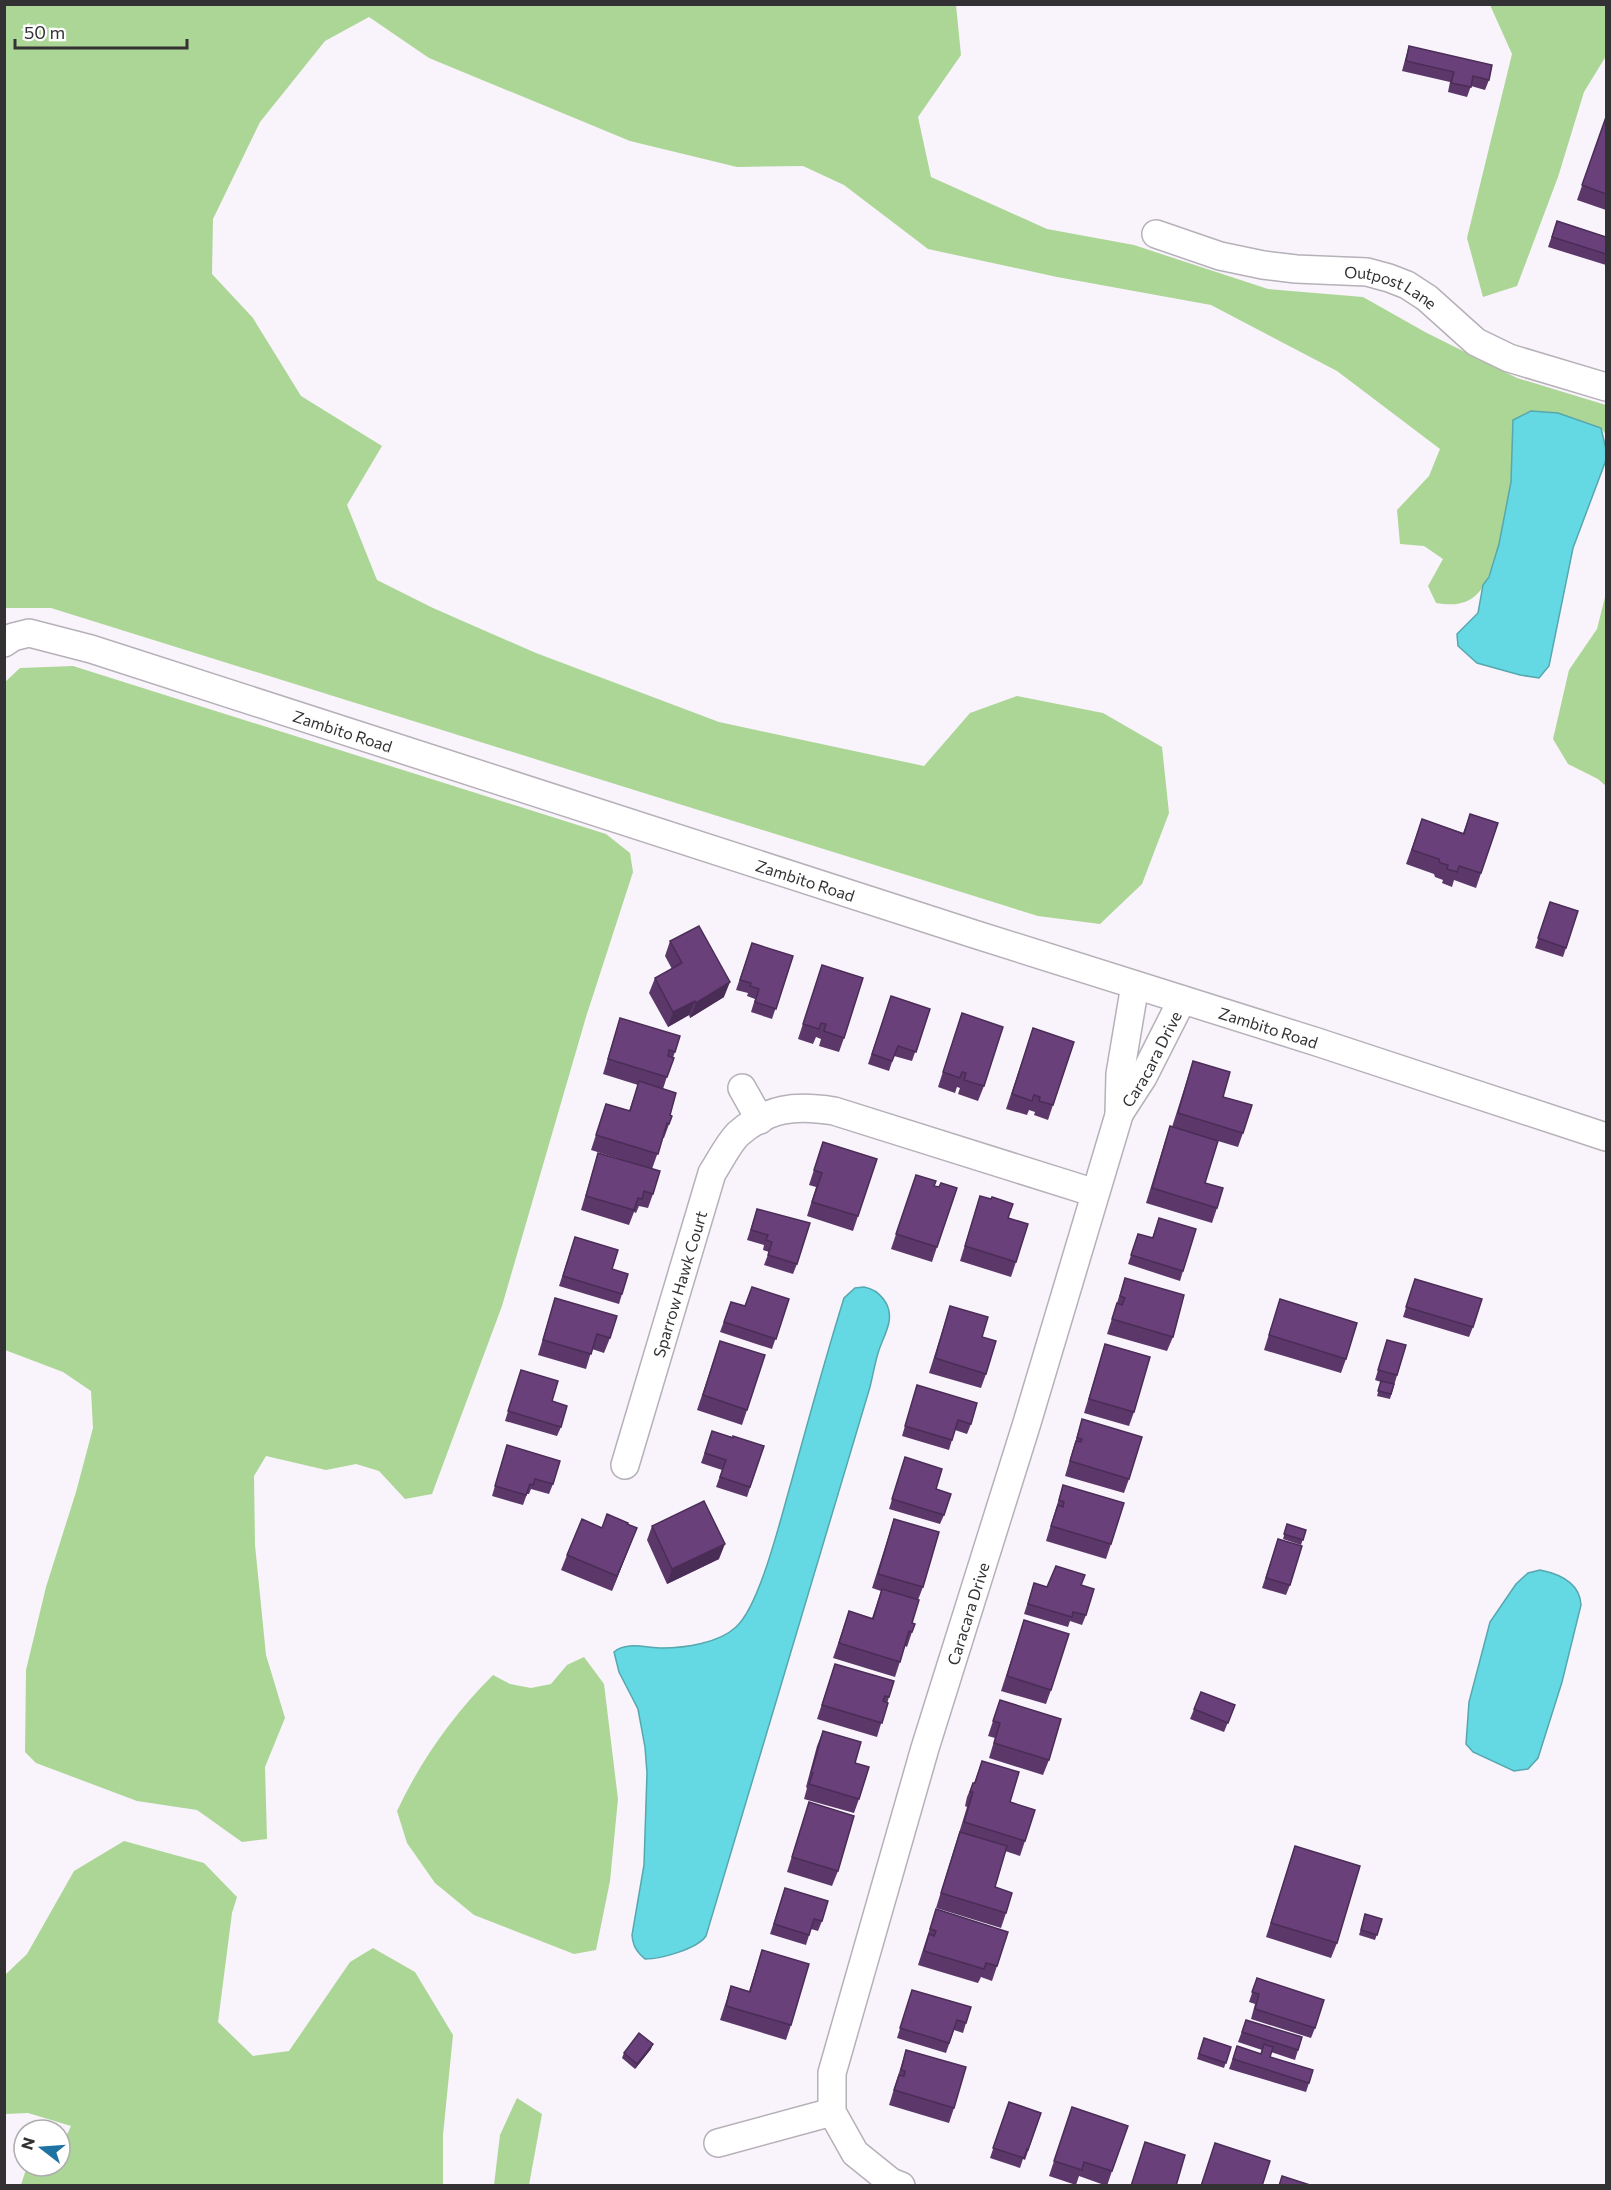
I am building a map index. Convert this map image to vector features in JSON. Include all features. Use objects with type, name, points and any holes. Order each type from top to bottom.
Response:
[{"type":"street","name":"Outpost Lane","points":[[1156,234],[1220,256],[1263,265],[1366,273],[1389,278],[1407,285],[1427,298],[1476,342],[1509,358],[1606,387]]},
{"type":"street","name":"Zambito Road","points":[[4,643],[28,633],[91,649],[1606,1137]]},
{"type":"street","name":"Caracara Drive","points":[[1119,1115],[1120,1074],[1135,985]]},
{"type":"street","name":"Caracara Drive","points":[[901,2186],[891,2182],[855,2153],[832,2112],[832,2073],[925,1748],[1026,1426],[1119,1115],[1143,1077],[1182,1000]]},
{"type":"street","points":[[742,1088],[760,1120]]},
{"type":"street","name":"Sparrow Hawk Court","points":[[625,1465],[712,1173],[737,1135],[773,1111],[808,1107],[834,1111],[1095,1193]]},
{"type":"street","points":[[718,2143],[832,2112]]},
{"type":"green space","points":[[5,5],[956,5],[961,55],[918,117],[931,177],[1047,229],[1134,245],[1268,289],[1363,297],[1425,332],[1517,378],[1606,405],[1606,435],[1601,428],[1531,411],[1513,420],[1511,484],[1507,510],[1489,575],[1482,588],[1466,602],[1436,603],[1428,586],[1443,559],[1424,546],[1400,544],[1397,510],[1429,476],[1440,449],[1337,371],[1211,305],[1057,277],[928,249],[844,185],[803,166],[737,167],[630,141],[429,58],[369,17],[325,41],[260,122],[213,219],[212,274],[253,318],[301,396],[382,446],[347,505],[377,580],[433,608],[536,653],[719,722],[924,766],[970,713],[1017,696],[1103,713],[1162,747],[1169,813],[1142,884],[1100,924],[1038,916],[51,608],[5,608]]},
{"type":"green space","points":[[1490,5],[1606,5],[1606,56],[1584,92],[1558,177],[1517,286],[1483,297],[1467,238],[1512,54]]},
{"type":"green space","points":[[1606,593],[1606,786],[1598,779],[1568,764],[1553,739],[1569,670],[1597,629]]},
{"type":"green space","points":[[73,666],[606,834],[630,853],[633,872],[586,1017],[502,1306],[432,1494],[405,1499],[379,1471],[356,1464],[326,1470],[266,1456],[254,1476],[255,1545],[266,1655],[285,1718],[265,1767],[267,1839],[242,1842],[197,1810],[137,1801],[36,1763],[25,1752],[26,1670],[46,1587],[76,1492],[93,1428],[91,1391],[63,1372],[5,1350],[4,683],[20,668]]},
{"type":"green space","points":[[584,1657],[604,1684],[618,1799],[610,1881],[596,1950],[574,1954],[474,1915],[435,1883],[407,1843],[397,1811],[416,1774],[451,1722],[493,1675],[510,1684],[531,1688],[551,1684],[567,1665]]},
{"type":"green space","points":[[124,1841],[204,1863],[237,1897],[232,1913],[218,2022],[253,2056],[289,2051],[350,1962],[373,1948],[415,1972],[453,2035],[443,2135],[443,2185],[21,2185],[23,2178],[72,2178],[72,2118],[45,2118],[28,2113],[5,2114],[5,1975],[27,1954],[74,1871]]},
{"type":"green space","points":[[517,2098],[542,2114],[529,2185],[494,2185],[500,2135]]},
{"type":"water","points":[[1531,411],[1558,413],[1601,428],[1606,449],[1606,460],[1573,548],[1549,666],[1539,678],[1477,663],[1458,646],[1457,634],[1478,613],[1483,585],[1489,577],[1499,544],[1511,482],[1513,420]]},
{"type":"water","points":[[864,1287],[875,1291],[884,1299],[889,1310],[888,1326],[706,1936],[695,1945],[678,1952],[645,1959],[636,1948],[632,1935],[644,1865],[647,1773],[645,1747],[638,1709],[619,1672],[614,1652],[631,1646],[671,1648],[701,1644],[729,1632],[745,1616],[769,1560],[844,1298],[855,1288]]},
{"type":"water","points":[[1540,1570],[1555,1574],[1573,1585],[1580,1597],[1581,1605],[1562,1682],[1538,1758],[1528,1769],[1514,1771],[1473,1752],[1466,1744],[1469,1702],[1490,1622],[1516,1584],[1528,1573]]},
{"type":"building","points":[[1409,46],[1492,65],[1489,80],[1473,76],[1471,87],[1451,83],[1454,72],[1406,61]]},
{"type":"building","points":[[1606,117],[1606,194],[1582,185]]},
{"type":"building","points":[[1557,221],[1606,237],[1606,254],[1552,237]]},
{"type":"building","points":[[1470,814],[1498,823],[1481,873],[1459,866],[1457,872],[1447,869],[1448,865],[1440,863],[1439,859],[1412,850],[1422,819],[1464,834]]},
{"type":"building","points":[[1550,902],[1578,911],[1566,948],[1538,938]]},
{"type":"building","points":[[699,926],[730,982],[696,1003],[695,1001],[673,1012],[655,978],[682,963],[670,941]]},
{"type":"building","points":[[752,943],[793,956],[776,1009],[755,1002],[759,989],[750,986],[751,983],[740,980]]},
{"type":"building","points":[[822,965],[863,978],[844,1038],[824,1031],[826,1024],[821,1023],[819,1029],[803,1024]]},
{"type":"building","points":[[891,996],[930,1009],[916,1052],[898,1046],[892,1061],[872,1054]]},
{"type":"building","points":[[962,1013],[1003,1027],[984,1086],[964,1080],[966,1073],[962,1072],[960,1078],[943,1072]]},
{"type":"building","points":[[620,1018],[680,1036],[675,1052],[669,1050],[668,1056],[674,1058],[667,1077],[608,1059]]},
{"type":"building","points":[[1033,1028],[1074,1042],[1053,1105],[1039,1101],[1040,1097],[1034,1095],[1032,1101],[1012,1094]]},
{"type":"building","points":[[1193,1061],[1230,1072],[1223,1097],[1252,1105],[1243,1133],[1178,1113]]},
{"type":"building","points":[[639,1081],[676,1093],[670,1115],[672,1116],[669,1124],[667,1123],[658,1154],[596,1135],[606,1104],[630,1111]]},
{"type":"building","points":[[1170,1126],[1218,1141],[1205,1183],[1223,1188],[1217,1208],[1152,1188]]},
{"type":"building","points":[[823,1142],[877,1159],[858,1216],[812,1202],[822,1173],[814,1170]]},
{"type":"building","points":[[598,1153],[660,1171],[653,1194],[644,1191],[642,1199],[638,1198],[634,1210],[586,1196]]},
{"type":"building","points":[[916,1175],[936,1181],[934,1186],[939,1187],[941,1183],[957,1188],[937,1247],[896,1234]]},
{"type":"building","points":[[980,1196],[991,1199],[992,1197],[1013,1204],[1008,1218],[1028,1224],[1016,1262],[965,1246]]},
{"type":"building","points":[[757,1209],[810,1223],[797,1264],[768,1255],[772,1242],[766,1240],[768,1235],[751,1230]]},
{"type":"building","points":[[1159,1218],[1196,1229],[1183,1271],[1131,1255],[1138,1234],[1153,1238]]},
{"type":"building","points":[[575,1237],[618,1250],[612,1269],[628,1274],[622,1294],[563,1276]]},
{"type":"building","points":[[1125,1278],[1184,1295],[1173,1337],[1112,1319],[1117,1303],[1122,1305],[1125,1298],[1120,1296]]},
{"type":"building","points":[[1415,1279],[1482,1299],[1473,1327],[1406,1307]]},
{"type":"building","points":[[752,1287],[789,1299],[776,1339],[724,1322],[731,1302],[745,1306]]},
{"type":"building","points":[[555,1298],[617,1316],[610,1338],[597,1334],[591,1354],[543,1340]]},
{"type":"building","points":[[1280,1299],[1357,1323],[1346,1359],[1269,1335]]},
{"type":"building","points":[[950,1306],[988,1317],[982,1337],[996,1341],[986,1374],[935,1358]]},
{"type":"building","points":[[1387,1340],[1406,1345],[1397,1375],[1378,1370]]},
{"type":"building","points":[[720,1341],[765,1355],[747,1410],[703,1395]]},
{"type":"building","points":[[1105,1344],[1150,1357],[1134,1412],[1089,1399]]},
{"type":"building","points":[[521,1370],[558,1381],[552,1401],[567,1406],[561,1427],[508,1411]]},
{"type":"building","points":[[1381,1381],[1394,1384],[1391,1394],[1378,1391]]},
{"type":"building","points":[[917,1385],[977,1403],[971,1424],[958,1420],[952,1440],[905,1426]]},
{"type":"building","points":[[1082,1419],[1142,1437],[1129,1479],[1070,1461],[1076,1441],[1081,1442],[1082,1439],[1077,1438]]},
{"type":"building","points":[[712,1431],[764,1446],[750,1487],[720,1477],[726,1460],[705,1453]]},
{"type":"building","points":[[507,1445],[560,1461],[553,1484],[535,1479],[533,1485],[530,1484],[526,1495],[495,1486]]},
{"type":"building","points":[[905,1457],[942,1469],[936,1489],[951,1494],[944,1515],[892,1499]]},
{"type":"building","points":[[1063,1485],[1124,1503],[1111,1544],[1051,1526],[1058,1505],[1063,1507],[1064,1502],[1059,1500]]},
{"type":"building","points":[[704,1501],[725,1544],[672,1569],[652,1526]]},
{"type":"building","points":[[607,1514],[637,1528],[617,1576],[567,1555],[582,1519],[602,1528]]},
{"type":"building","points":[[894,1519],[939,1532],[923,1587],[878,1574]]},
{"type":"building","points":[[1287,1524],[1306,1530],[1303,1540],[1284,1534]]},
{"type":"building","points":[[1278,1539],[1302,1546],[1290,1585],[1266,1578]]},
{"type":"building","points":[[1056,1566],[1085,1575],[1081,1585],[1094,1589],[1086,1615],[1073,1612],[1072,1617],[1028,1604],[1034,1583],[1047,1587]]},
{"type":"building","points":[[882,1589],[919,1600],[912,1623],[915,1624],[912,1632],[909,1631],[900,1662],[839,1643],[849,1611],[873,1619]]},
{"type":"building","points":[[1024,1620],[1069,1634],[1051,1690],[1007,1676]]},
{"type":"building","points":[[835,1664],[894,1681],[889,1697],[885,1696],[883,1701],[888,1703],[882,1723],[822,1705]]},
{"type":"building","points":[[1201,1692],[1235,1705],[1228,1723],[1194,1709]]},
{"type":"building","points":[[1000,1700],[1061,1719],[1049,1760],[994,1743],[1000,1723],[993,1721]]},
{"type":"building","points":[[823,1731],[861,1742],[855,1763],[869,1767],[859,1799],[809,1784]]},
{"type":"building","points":[[982,1761],[1019,1772],[1010,1802],[1035,1810],[1025,1841],[964,1822],[973,1792],[970,1792]]},
{"type":"building","points":[[809,1802],[854,1816],[838,1871],[792,1857]]},
{"type":"building","points":[[960,1832],[1007,1846],[995,1887],[1012,1893],[1006,1913],[941,1893]]},
{"type":"building","points":[[1295,1846],[1360,1866],[1337,1943],[1271,1923]]},
{"type":"building","points":[[785,1888],[828,1901],[822,1921],[814,1919],[809,1935],[774,1924]]},
{"type":"building","points":[[936,1909],[1008,1932],[997,1966],[986,1963],[984,1969],[924,1951],[929,1934],[934,1936],[936,1931],[930,1929]]},
{"type":"building","points":[[1365,1914],[1382,1919],[1377,1935],[1361,1930]]},
{"type":"building","points":[[762,1950],[809,1964],[791,2025],[726,2006],[731,1986],[750,1992]]},
{"type":"building","points":[[1257,1978],[1324,2000],[1315,2028],[1255,2009],[1259,1994],[1252,1992]]},
{"type":"building","points":[[912,1990],[971,2007],[966,2023],[957,2020],[949,2043],[900,2028]]},
{"type":"building","points":[[1246,2020],[1302,2037],[1298,2050],[1242,2032]]},
{"type":"building","points":[[639,2033],[653,2044],[637,2064],[624,2053]]},
{"type":"building","points":[[1204,2038],[1231,2047],[1226,2063],[1199,2054]]},
{"type":"building","points":[[1264,2044],[1273,2047],[1270,2057],[1313,2070],[1309,2083],[1233,2059],[1237,2046],[1261,2054]]},
{"type":"building","points":[[906,2050],[966,2067],[954,2108],[894,2090],[899,2075],[904,2076],[905,2071],[901,2070]]},
{"type":"building","points":[[1009,2102],[1041,2113],[1024,2158],[993,2148]]},
{"type":"building","points":[[1072,2107],[1128,2126],[1112,2171],[1084,2162],[1082,2170],[1054,2161]]},
{"type":"building","points":[[1145,2142],[1185,2155],[1176,2186],[1131,2186]]},
{"type":"building","points":[[1215,2143],[1270,2161],[1262,2186],[1201,2186]]},
{"type":"building","points":[[1282,2176],[1313,2186],[1279,2186]]}]
